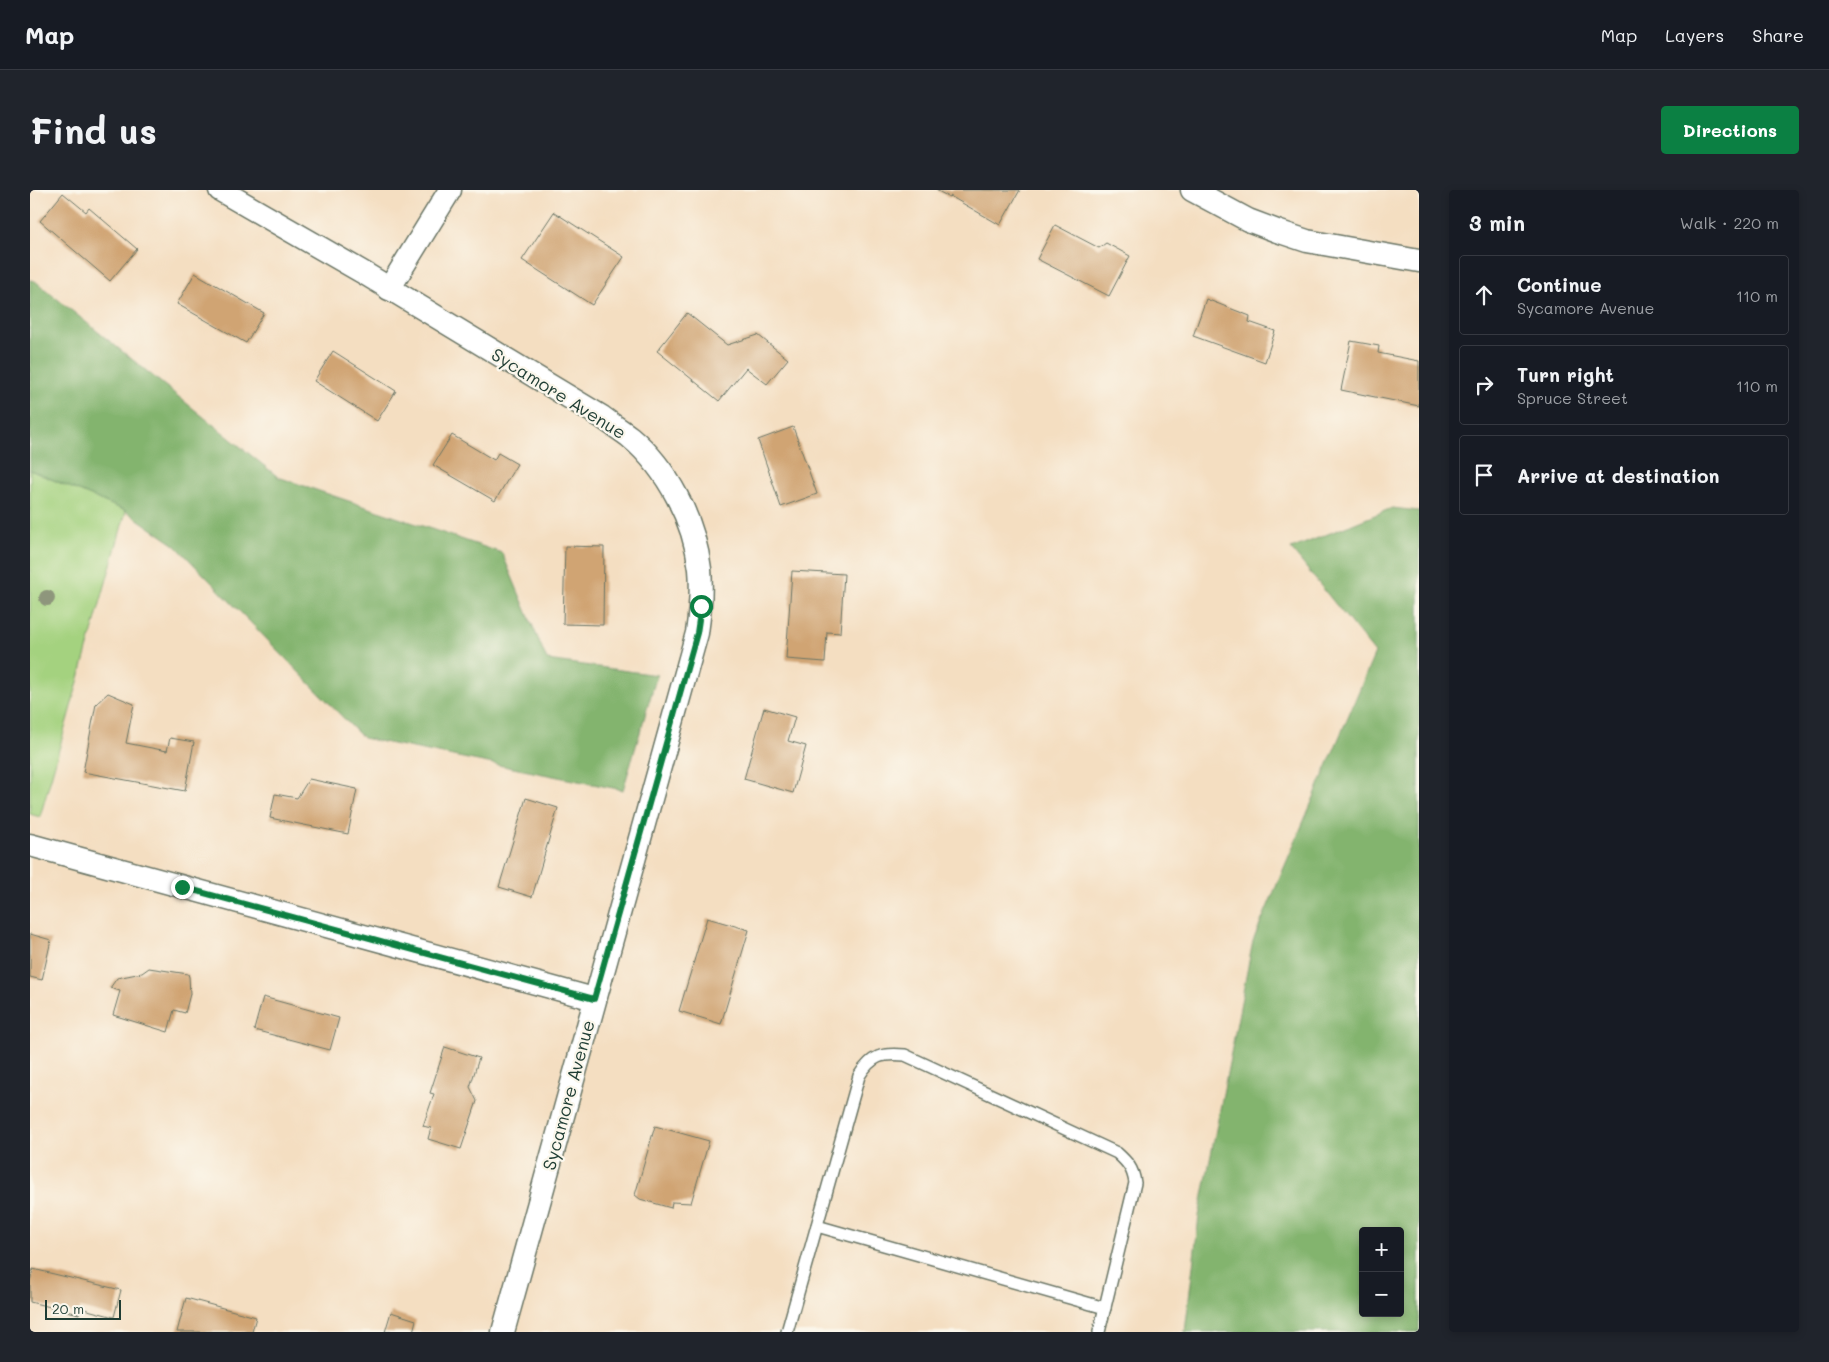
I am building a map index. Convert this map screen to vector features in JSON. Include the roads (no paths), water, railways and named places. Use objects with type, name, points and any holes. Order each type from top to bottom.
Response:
[{"type":"street","name":"Sycamore Avenue","points":[[220,190],[602,417],[631,438],[652,460],[671,486],[686,515],[696,547],[700,570],[701,606],[697,633],[503,1332]]},
{"type":"street","points":[[389,289],[450,190]]},
{"type":"street","points":[[1192,190],[1248,220],[1277,232],[1307,240],[1419,261]]},
{"type":"street","points":[[30,845],[594,999]]},
{"type":"lane","points":[[787,1332],[859,1076],[866,1065],[874,1058],[886,1054],[905,1056],[1117,1153],[1129,1164],[1134,1172],[1135,1183],[1099,1332]]},
{"type":"lane","points":[[817,1226],[1105,1308]]}]
